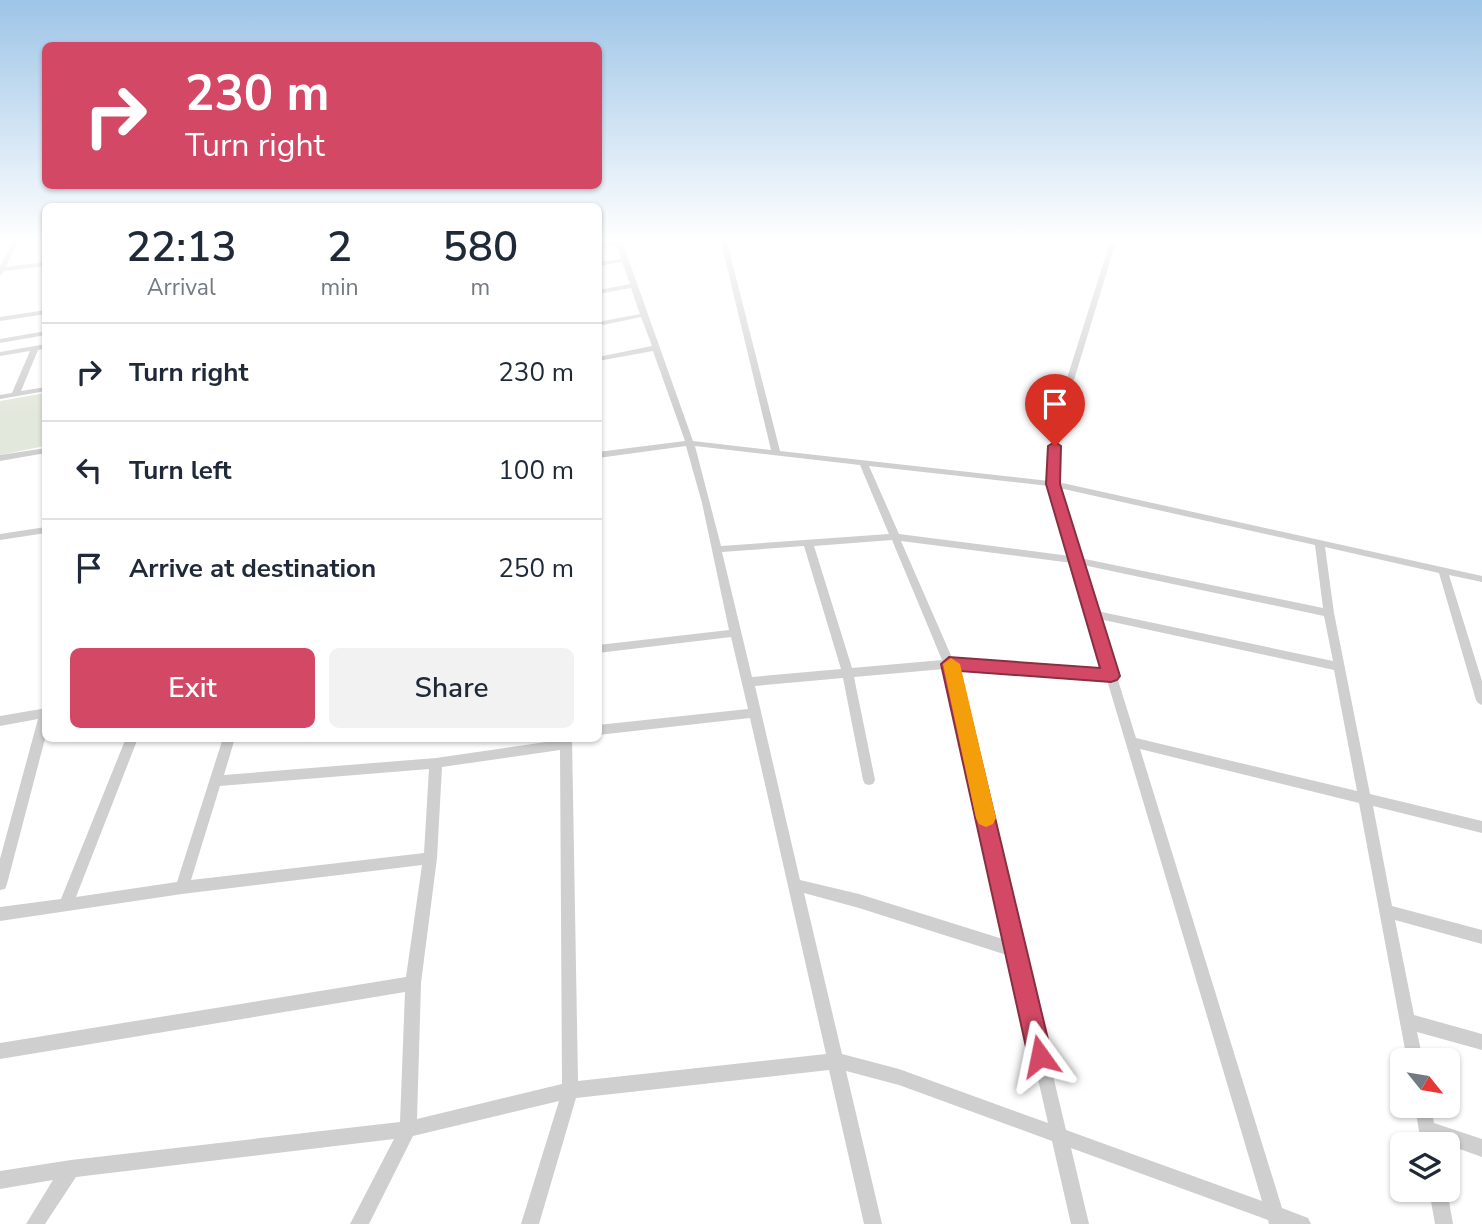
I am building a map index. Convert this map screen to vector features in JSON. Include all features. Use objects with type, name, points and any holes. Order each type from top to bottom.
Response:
[{"type":"street","points":[[637,299],[690,443],[718,549],[734,633],[796,885],[873,1224]]},
{"type":"street","points":[[738,299],[776,452]]},
{"type":"street","points":[[1095,299],[1056,426],[1053,484],[1277,1219]]},
{"type":"street","points":[[0,319],[42,313]]},
{"type":"street","points":[[602,323],[643,315]]},
{"type":"street","points":[[0,341],[42,334]]},
{"type":"street","points":[[0,354],[42,347]]},
{"type":"street","points":[[15,395],[35,348]]},
{"type":"street","points":[[602,358],[654,348]]},
{"type":"street","points":[[0,397],[42,390]]},
{"type":"street","points":[[602,454],[690,443],[1053,484],[1482,579]]},
{"type":"street","points":[[0,458],[42,451]]},
{"type":"street","points":[[864,464],[949,664],[1017,951],[1057,1135],[1080,1224]]},
{"type":"street","points":[[0,537],[42,531]]},
{"type":"street","points":[[718,549],[897,537],[1075,560],[1329,613]]},
{"type":"street","points":[[808,543],[847,671],[869,780]]},
{"type":"street","points":[[1320,544],[1329,613],[1413,1048]]},
{"type":"street","points":[[1443,570],[1482,700]]},
{"type":"street","points":[[1092,614],[1339,667]]},
{"type":"street","points":[[602,649],[734,633]]},
{"type":"street","points":[[748,682],[847,671],[949,664],[1111,676]]},
{"type":"street","points":[[602,730],[755,713]]},
{"type":"street","points":[[0,721],[42,714]]},
{"type":"street","points":[[0,884],[42,724]]},
{"type":"street","points":[[66,904],[130,742]]},
{"type":"street","points":[[182,888],[228,742]]},
{"type":"street","points":[[217,781],[436,763],[561,742]]},
{"type":"street","points":[[530,1224],[570,1090],[567,742]]},
{"type":"street","points":[[1131,742],[1482,827]]},
{"type":"street","points":[[359,1224],[408,1129],[413,983],[430,858],[436,763]]},
{"type":"street","points":[[0,914],[182,888],[430,858]]},
{"type":"street","points":[[796,885],[859,901],[1017,951]]},
{"type":"street","points":[[1387,911],[1482,937]]},
{"type":"street","points":[[0,1051],[413,983]]},
{"type":"street","points":[[1408,1021],[1482,1042]]},
{"type":"street","points":[[0,1180],[71,1169],[408,1129],[570,1090],[837,1062],[899,1077],[1277,1219],[1302,1224]]},
{"type":"street","points":[[1460,1144],[1482,1148]]},
{"type":"street","points":[[34,1224],[71,1169]]},
{"type":"street","points":[[1440,1202],[1444,1224]]},
{"type":"shaded area","points":[[42,394],[42,447],[0,455],[0,401]]},
{"type":"slow traffic","points":[[951,664],[986,818]]},
{"type":"route","points":[[1040,1056],[949,664],[1111,676],[1053,484],[1055,446]]}]
